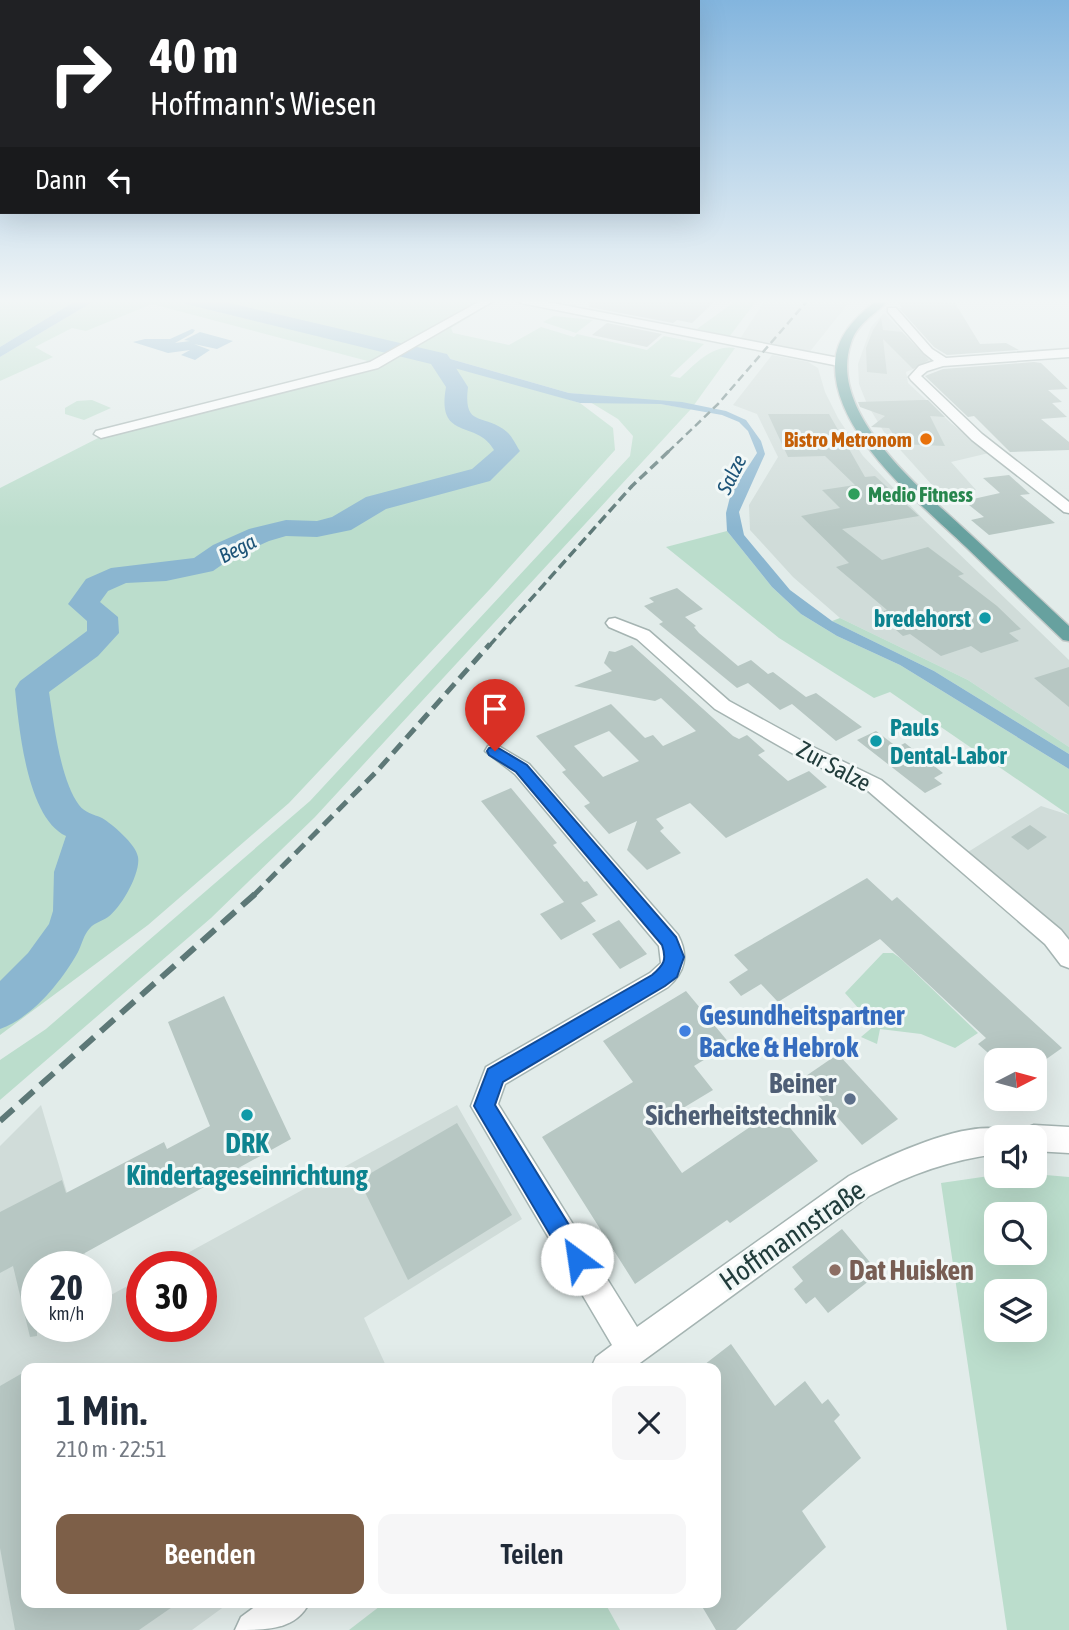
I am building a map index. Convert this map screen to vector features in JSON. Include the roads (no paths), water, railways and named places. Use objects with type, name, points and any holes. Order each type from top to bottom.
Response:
[{"type":"main road","points":[[841,376],[849,407],[880,454],[920,496],[1069,636]]},
{"type":"street","points":[[101,434],[330,376]]},
{"type":"street","points":[[915,376],[938,402],[976,437],[1069,509]]},
{"type":"street","name":"Zur Salze","points":[[615,623],[643,635],[722,705],[804,751],[874,785],[1053,937],[1069,958]]},
{"type":"street","points":[[495,751],[522,769],[670,942],[675,957],[670,971],[659,980],[495,1076],[484,1106],[632,1349]]},
{"type":"street","points":[[1047,1139],[1069,1140]]},
{"type":"street","name":"Hoffmannstraße","points":[[614,1363],[859,1186],[903,1162],[946,1147],[984,1142]]},
{"type":"street","points":[[254,1630],[284,1608]]},
{"type":"water","points":[[483,376],[510,376],[569,393],[682,402],[726,411],[746,420],[761,441],[765,454],[739,512],[744,535],[790,590],[832,621],[934,671],[1069,754],[1069,769],[900,665],[837,636],[801,614],[772,587],[727,531],[726,513],[731,493],[757,453],[748,431],[739,422],[722,415],[660,404],[580,403]]},
{"type":"waterway","name":"Bega","points":[[89,829],[69,820],[54,795],[43,758],[32,689],[87,649],[103,633],[102,617],[83,604],[97,585],[121,574],[166,572],[203,565],[223,551],[259,535],[286,528],[317,529],[341,524],[376,503],[481,475],[507,451],[499,437],[460,418],[454,407],[457,387],[450,376]]},
{"type":"waterway","name":"Bega","points":[[0,1009],[32,979],[54,953],[69,926],[74,908],[75,872],[89,829]]},
{"type":"waterway","points":[[73,915],[93,905],[105,894],[113,878],[118,857],[89,829]]},
{"type":"railway","points":[[668,452],[718,404],[742,376]]},
{"type":"railway","points":[[489,646],[632,486],[670,450]]},
{"type":"railway","points":[[255,894],[377,771],[490,644]]},
{"type":"railway","points":[[0,1121],[255,894]]},
{"type":"place","name":"Bistro Metronom","points":[[926,439]]},
{"type":"place","name":"Medio Fitness","points":[[854,494]]},
{"type":"place","name":"bredehorst","points":[[985,618]]},
{"type":"place","name":"Pauls Dental-Labor","points":[[876,741]]},
{"type":"place","name":"Gesundheitspartner Backe & Hebrok","points":[[685,1031]]},
{"type":"place","name":"Beiner Sicherheitstechnik","points":[[850,1099]]},
{"type":"place","name":"DRK Kindertageseinrichtung","points":[[247,1115]]},
{"type":"place","name":"Dat Huisken","points":[[835,1270]]},
{"type":"water label","name":"Salze","points":[[731,474]]}]
